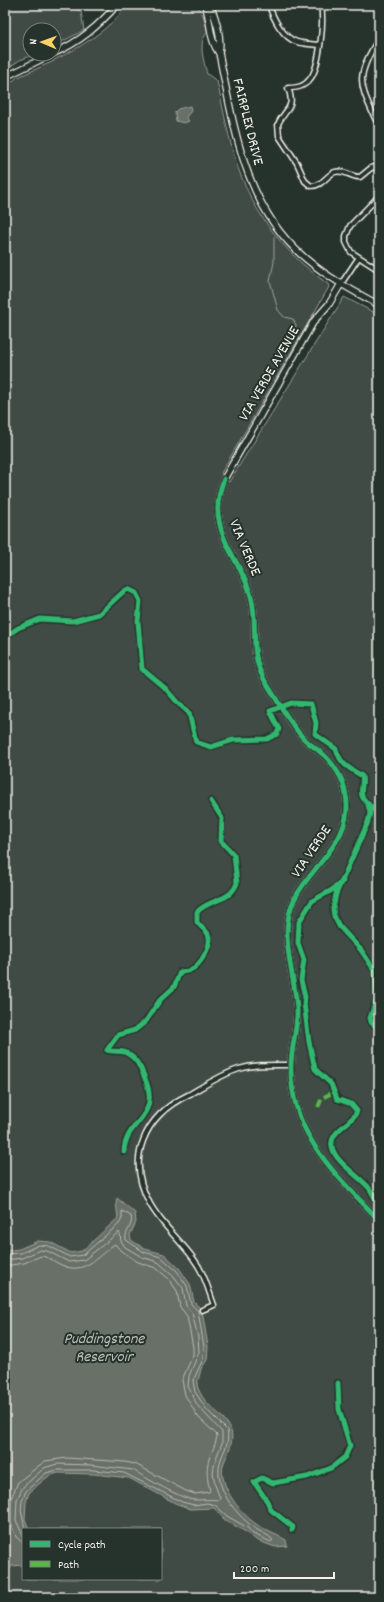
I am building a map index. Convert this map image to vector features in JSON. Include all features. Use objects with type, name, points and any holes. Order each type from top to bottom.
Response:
[{"type":"main road","points":[[62,50],[89,34],[117,5]]},
{"type":"main road","points":[[201,5],[210,24]]},
{"type":"main road","name":"FAIRPLEX DRIVE","points":[[205,5],[215,48],[219,53]]},
{"type":"main road","name":"FAIRPLEX DRIVE","points":[[210,5],[217,30],[220,46],[219,53],[240,151],[256,194],[271,219],[304,258],[341,284],[379,305]]},
{"type":"main road","points":[[5,76],[36,62]]},
{"type":"main road","name":"VIA VERDE AVENUE","points":[[224,479],[314,322],[329,304],[341,284]]},
{"type":"main road","name":"VIA VERDE","points":[[224,479],[218,498],[218,518],[224,540],[252,598],[254,613],[254,647],[259,670],[299,734],[327,758],[339,775],[345,790],[347,811],[341,836],[294,899],[288,921],[288,944],[297,1010],[291,1065],[294,1097],[307,1135],[320,1156],[379,1220]]},
{"type":"street","points":[[269,5],[288,38],[297,42],[319,45]]},
{"type":"street","points":[[321,5],[322,20],[316,68],[311,79],[297,88],[288,88],[291,96],[290,107],[278,124],[279,136],[297,163],[307,184],[311,186],[320,184],[334,172],[344,172],[360,178],[371,168],[379,166]]},
{"type":"street","points":[[379,38],[364,65],[361,81],[379,127]]},
{"type":"street","points":[[378,268],[359,257],[348,247],[346,242],[347,230],[379,196]]},
{"type":"street","points":[[341,284],[359,257]]},
{"type":"street","points":[[202,1310],[214,1305],[205,1278],[194,1259],[162,1222],[149,1203],[143,1187],[139,1159],[144,1137],[154,1120],[179,1099],[238,1069],[260,1065],[291,1065]]},
{"type":"shaded area","points":[[5,5],[62,5],[81,11],[84,30],[62,42],[62,22],[22,22],[22,59],[5,70]]},
{"type":"shaded area","points":[[128,5],[197,5],[203,15],[208,32],[202,46],[207,74],[217,81],[233,152],[248,192],[269,227],[296,257],[328,284],[329,287],[221,473],[229,482],[344,297],[379,315],[379,1597],[5,1597],[5,89],[16,78],[52,62],[62,62],[62,56],[103,30]]},
{"type":"water","points":[[190,106],[191,111],[186,117],[189,121],[184,123],[176,121],[175,112],[178,109]]},
{"type":"water","name":"Puddingstone Reservoir","points":[[117,1198],[135,1213],[136,1222],[130,1235],[131,1240],[145,1249],[164,1254],[179,1268],[190,1284],[194,1302],[202,1310],[208,1347],[207,1360],[201,1369],[197,1385],[200,1393],[208,1404],[227,1422],[232,1436],[231,1444],[223,1468],[223,1477],[226,1487],[236,1504],[250,1519],[263,1529],[286,1540],[287,1546],[275,1547],[256,1540],[246,1532],[225,1520],[214,1508],[191,1509],[175,1503],[129,1478],[94,1474],[58,1473],[49,1476],[29,1493],[26,1502],[25,1519],[29,1528],[22,1528],[22,1565],[12,1566],[5,1577],[5,1251],[19,1249],[38,1241],[50,1242],[71,1253],[82,1251],[118,1218],[116,1203]]},
{"type":"waterway","points":[[274,237],[274,262],[270,281],[278,310],[284,317],[293,319],[296,325],[292,340],[293,345]]},
{"type":"marked path","points":[[318,1107],[322,1098],[334,1092]]},
{"type":"cycle path","points":[[224,479],[218,499],[219,520],[221,530],[244,577],[251,596],[254,618],[255,649],[260,670],[265,681],[294,727],[302,737],[327,758],[335,768],[344,786],[347,807],[345,822],[339,836],[332,848],[303,885],[295,898],[287,925],[288,953],[297,1009],[291,1060],[293,1091],[298,1113],[318,1152],[347,1187],[379,1220]]},
{"type":"cycle path","points":[[5,637],[18,628],[40,619],[73,621],[99,614],[128,589],[136,593],[140,601],[138,621],[142,669],[166,689],[189,713],[196,742],[211,747],[233,740],[267,739],[277,734],[279,729],[270,711],[291,703],[311,704],[316,723],[315,734],[336,749],[340,759],[349,768],[362,776],[362,796],[379,816]]},
{"type":"cycle path","points":[[124,1152],[126,1141],[130,1132],[142,1118],[146,1110],[149,1101],[149,1090],[138,1064],[131,1056],[123,1052],[107,1050],[118,1035],[135,1030],[146,1021],[160,1000],[174,987],[180,972],[188,971],[198,964],[205,955],[209,944],[209,939],[208,934],[197,922],[197,912],[207,904],[229,894],[237,883],[234,855],[221,841],[222,818],[211,801]]},
{"type":"cycle path","points":[[368,805],[370,813],[368,822],[336,894],[333,909],[334,916],[339,926],[361,950],[375,971],[377,998],[370,1018],[371,1022],[379,1029]]},
{"type":"cycle path","points":[[343,881],[332,890],[312,901],[299,922],[298,943],[304,960],[301,980],[305,997],[304,1003],[309,1042],[315,1069],[331,1084],[337,1099],[351,1104],[357,1111],[353,1118],[334,1136],[332,1143],[333,1150],[343,1164],[369,1188],[379,1203]]},
{"type":"cycle path","points":[[292,1530],[293,1527],[271,1510],[267,1501],[254,1482],[262,1478],[273,1483],[307,1477],[331,1468],[345,1457],[350,1446],[339,1409],[338,1383]]}]
